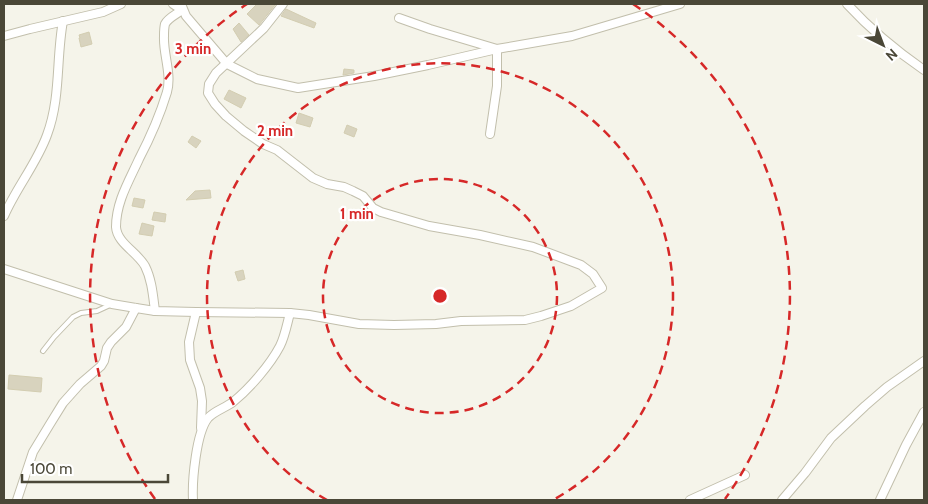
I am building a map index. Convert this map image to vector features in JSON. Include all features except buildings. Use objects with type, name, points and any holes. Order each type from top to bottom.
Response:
[{"type":"street","points":[[4,36],[103,12],[121,4]]},
{"type":"street","points":[[173,4],[182,7],[186,16],[227,64],[256,79],[298,88],[428,65],[497,48],[572,36],[680,4]]},
{"type":"street","points":[[4,269],[112,304],[155,311],[309,314],[360,324],[394,326],[461,321],[524,320],[571,306],[602,288],[593,274],[580,265],[533,247],[429,226],[392,216],[374,208],[363,196],[353,191],[313,178],[277,150],[263,144],[226,116],[208,93],[209,84],[216,73],[264,28],[283,4]]},
{"type":"street","points":[[847,4],[885,41],[924,70]]},
{"type":"street","points":[[155,311],[150,281],[145,266],[118,237],[116,229],[117,213],[120,200],[149,140],[168,91],[168,77],[163,45],[164,26],[182,7]]},
{"type":"street","points":[[399,18],[497,48]]},
{"type":"street","points":[[4,216],[9,203],[38,155],[47,136],[56,100],[60,36],[63,21]]},
{"type":"street","points":[[490,134],[497,86],[497,48]]},
{"type":"street","points":[[17,500],[34,452],[63,403],[80,384],[101,366],[107,348],[126,327],[136,308]]},
{"type":"street","points":[[193,500],[192,487],[200,431],[202,400],[200,388],[190,360],[189,342],[196,312]]},
{"type":"street","points":[[200,431],[212,414],[232,403],[259,375],[280,346],[290,313]]},
{"type":"street","points":[[782,500],[831,438],[864,406],[924,361]]},
{"type":"street","points":[[880,500],[924,412]]},
{"type":"street","points":[[690,500],[745,475]]},
{"type":"lane","points":[[43,351],[73,317],[81,313],[97,311],[112,304]]}]
